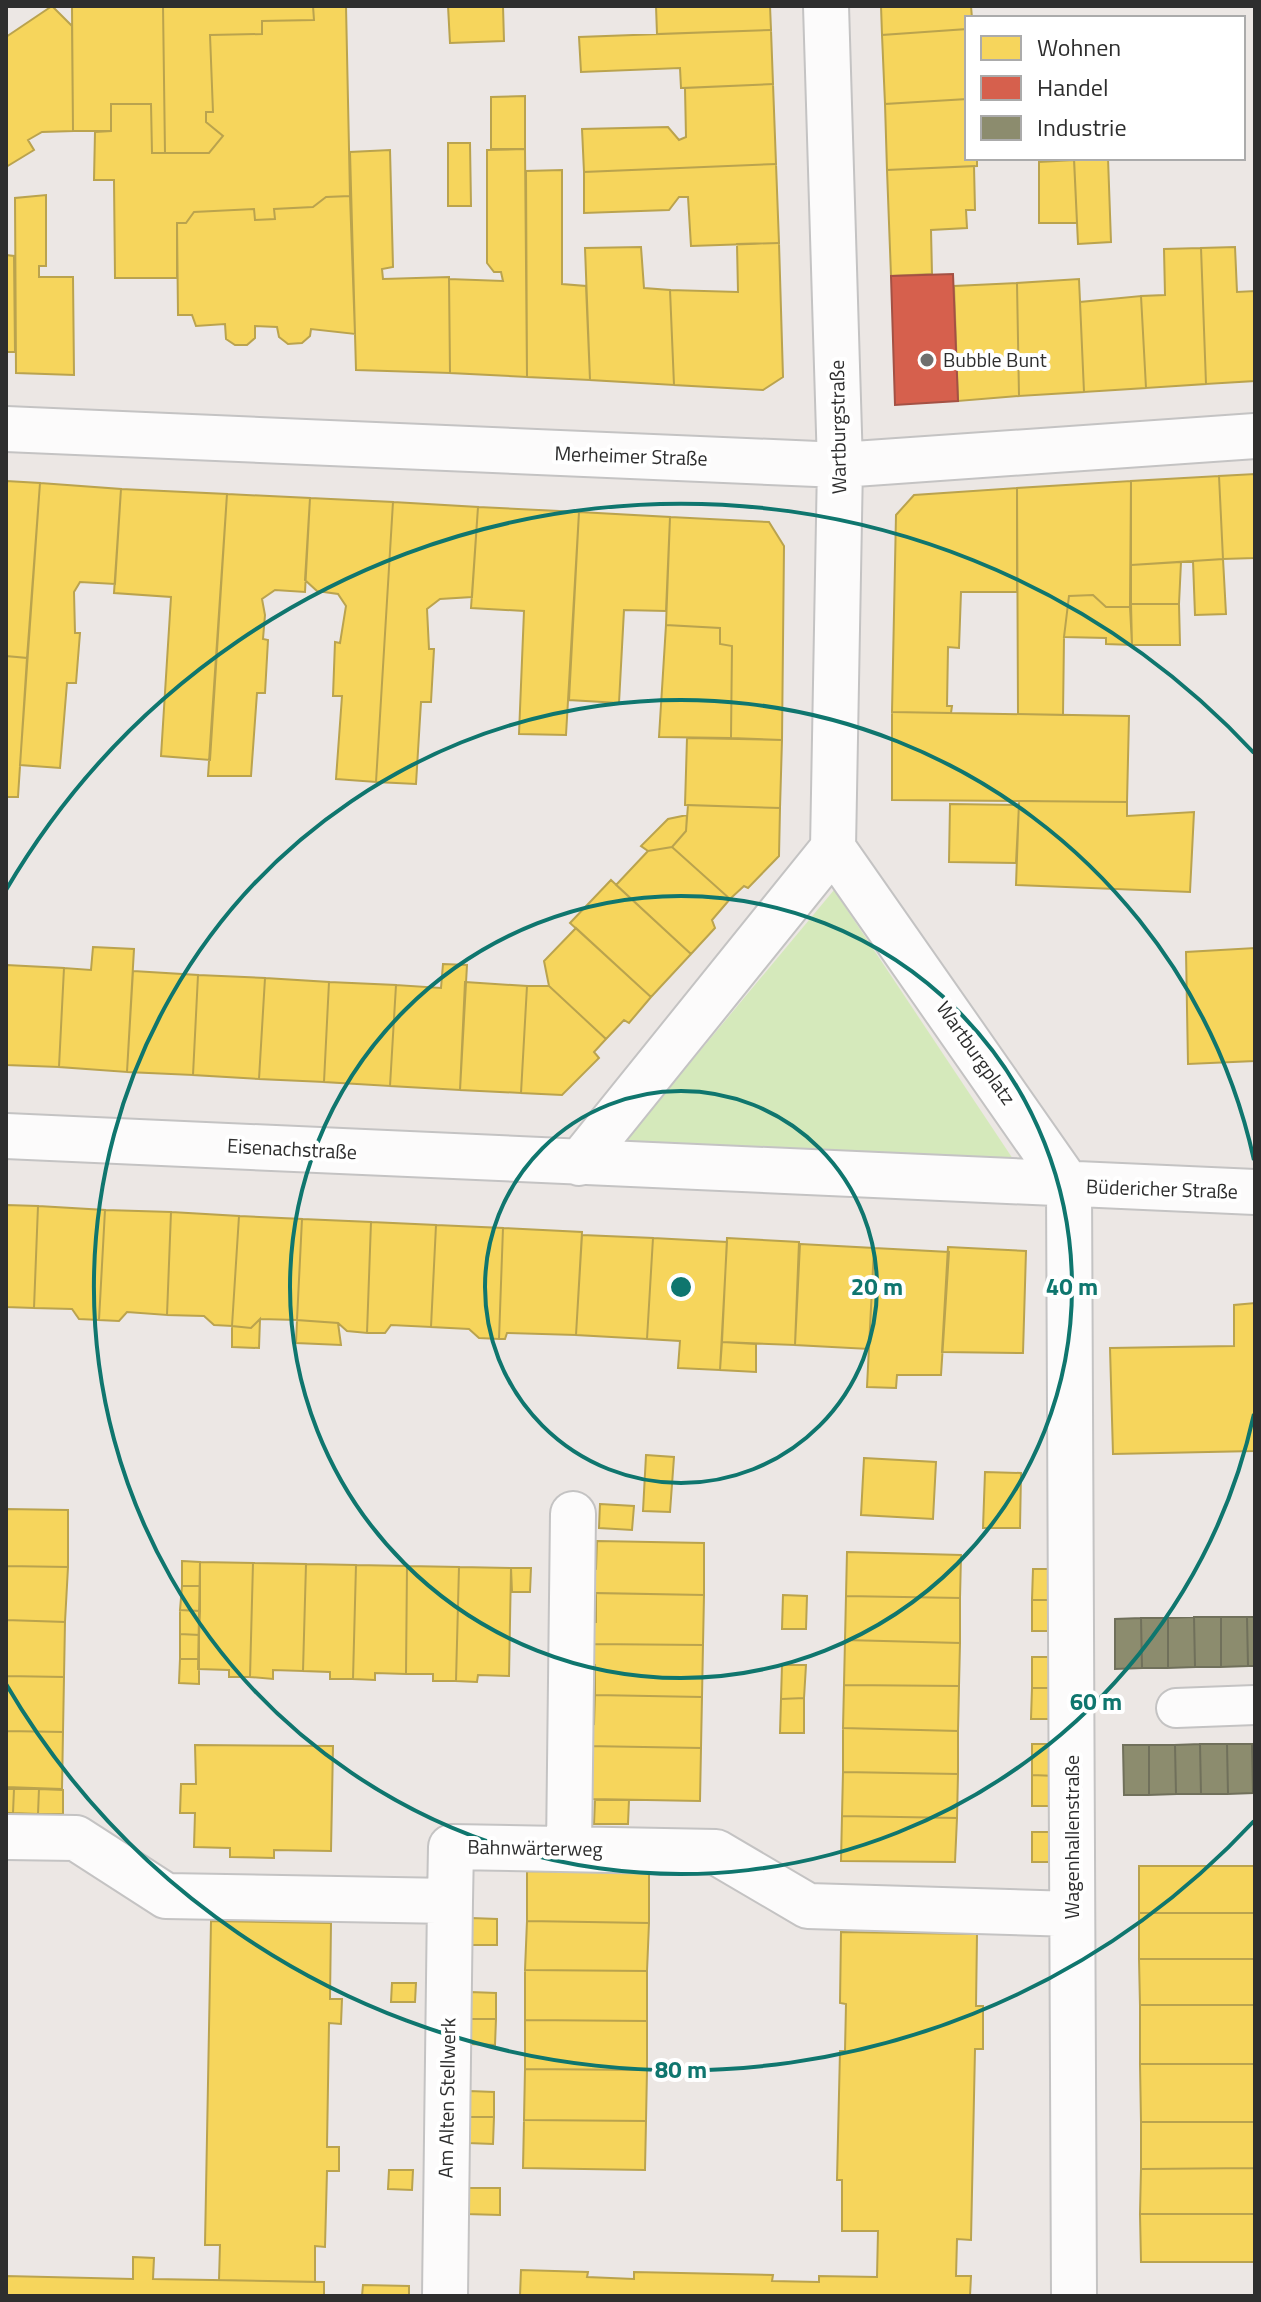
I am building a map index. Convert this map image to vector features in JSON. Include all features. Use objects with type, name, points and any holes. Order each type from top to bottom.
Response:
[{"type":"street","name":"Wartburgstraße","points":[[826,6],[840,465],[833,848]]},
{"type":"street","name":"Merheimer Straße","points":[[6,429],[840,465],[1255,436]]},
{"type":"street","points":[[579,1163],[833,848]]},
{"type":"street","name":"Wartburgplatz","points":[[833,848],[1069,1186]]},
{"type":"street","name":"Eisenachstraße","points":[[6,1136],[579,1163]]},
{"type":"street","points":[[579,1163],[1069,1186]]},
{"type":"street","name":"Büdericher Straße","points":[[1069,1186],[1255,1192]]},
{"type":"street","name":"Wagenhallenstraße","points":[[1069,1186],[1074,2296]]},
{"type":"street","points":[[569,1849],[573,1514]]},
{"type":"street","points":[[6,1837],[76,1838],[166,1896],[450,1901]]},
{"type":"street","name":"Bahnwärterweg","points":[[450,1901],[451,1847],[716,1852],[808,1906],[1072,1914]]},
{"type":"street","name":"Am Alten Stellwerk","points":[[445,2296],[450,1901]]},
{"type":"lane","points":[[1176,1708],[1255,1705]]},
{"type":"green space","points":[[834,890],[1013,1159],[625,1142],[625,1141]]},
{"type":"building: Wohnen","points":[[52,6],[72,26],[73,131],[42,132],[28,140],[34,150],[6,167],[6,37]]},
{"type":"building: Wohnen","points":[[72,6],[163,6],[165,153],[152,153],[151,104],[111,104],[111,131],[73,131]]},
{"type":"building: Wohnen","points":[[163,6],[313,6],[314,20],[262,21],[262,34],[210,35],[213,112],[206,112],[206,122],[223,136],[209,153],[165,153]]},
{"type":"building: Wohnen","points":[[313,6],[346,6],[350,196],[326,197],[313,207],[274,209],[275,219],[255,220],[254,209],[194,212],[186,223],[177,223],[177,278],[115,278],[114,180],[94,180],[95,132],[111,131],[111,104],[151,104],[152,153],[209,153],[223,136],[206,122],[206,112],[213,112],[210,35],[262,34],[262,21],[314,20]]},
{"type":"building: Wohnen","points":[[448,6],[503,6],[504,41],[450,43]]},
{"type":"building: Wohnen","points":[[656,6],[770,6],[771,30],[657,34]]},
{"type":"building: Wohnen","points":[[881,6],[971,6],[972,16],[965,16],[965,29],[882,35]]},
{"type":"building: Wohnen","points":[[965,29],[965,99],[885,104],[882,35]]},
{"type":"building: Wohnen","points":[[771,30],[773,84],[681,88],[680,68],[581,72],[579,37]]},
{"type":"building: Wohnen","points":[[773,84],[776,164],[584,172],[582,129],[668,127],[679,140],[686,137],[685,88]]},
{"type":"building: Wohnen","points":[[525,96],[525,149],[491,149],[491,97]]},
{"type":"building: Wohnen","points":[[965,99],[965,160],[977,160],[977,166],[887,170],[885,104]]},
{"type":"building: Wohnen","points":[[448,143],[470,143],[471,206],[448,206]]},
{"type":"building: Wohnen","points":[[525,149],[527,377],[450,373],[449,279],[503,281],[501,272],[494,272],[487,263],[487,150]]},
{"type":"building: Wohnen","points":[[390,150],[393,267],[382,269],[383,279],[449,277],[450,373],[356,370],[350,152]]},
{"type":"building: Wohnen","points":[[1074,160],[1108,160],[1111,242],[1078,244]]},
{"type":"building: Wohnen","points":[[1074,160],[1077,223],[1039,223],[1039,162]]},
{"type":"building: Wohnen","points":[[776,164],[779,243],[691,246],[688,197],[679,197],[669,210],[584,213],[584,172]]},
{"type":"building: Wohnen","points":[[974,166],[975,210],[966,210],[967,228],[931,230],[932,274],[891,276],[887,170]]},
{"type":"building: Wohnen","points":[[562,170],[562,284],[586,286],[590,380],[527,377],[526,171]]},
{"type":"building: Wohnen","points":[[46,195],[46,266],[39,266],[39,277],[73,277],[74,375],[16,373],[15,198]]},
{"type":"building: Wohnen","points":[[350,196],[355,334],[311,329],[310,336],[302,343],[288,344],[279,337],[277,327],[255,326],[255,338],[247,345],[235,345],[226,339],[225,324],[196,326],[192,315],[178,315],[177,223],[186,223],[194,212],[254,209],[255,220],[275,219],[274,209],[313,207],[326,197]]},
{"type":"building: Wohnen","points":[[779,243],[783,377],[763,390],[674,385],[670,290],[738,292],[737,244]]},
{"type":"building: Wohnen","points":[[641,247],[644,288],[670,290],[674,385],[590,380],[585,248]]},
{"type":"building: Wohnen","points":[[1235,247],[1237,292],[1255,291],[1255,381],[1206,384],[1201,248]]},
{"type":"building: Wohnen","points":[[1201,248],[1206,384],[1146,388],[1141,296],[1165,295],[1164,249]]},
{"type":"building: Wohnen","points":[[6,255],[14,256],[15,352],[6,352]]},
{"type":"building: Wohnen","points":[[1079,279],[1084,392],[1019,396],[1017,283]]},
{"type":"building: Wohnen","points":[[1017,283],[1019,396],[958,401],[954,286]]},
{"type":"building: Wohnen","points":[[1141,296],[1146,388],[1084,392],[1080,302]]},
{"type":"building: Wohnen","points":[[1255,474],[1255,558],[1223,559],[1219,476]]},
{"type":"building: Wohnen","points":[[1219,476],[1223,559],[1131,565],[1131,481]]},
{"type":"building: Wohnen","points":[[6,481],[40,483],[27,658],[6,656]]},
{"type":"building: Wohnen","points":[[1131,481],[1130,607],[1106,607],[1093,595],[1069,596],[1064,637],[1063,715],[1018,714],[1017,488]]},
{"type":"building: Wohnen","points":[[40,483],[121,489],[115,584],[80,582],[74,592],[75,633],[80,633],[76,683],[67,683],[60,768],[20,765]]},
{"type":"building: Wohnen","points":[[1017,488],[1017,592],[961,592],[959,648],[948,647],[947,706],[952,706],[951,713],[892,712],[896,515],[914,495]]},
{"type":"building: Wohnen","points":[[121,489],[227,494],[210,760],[161,756],[171,597],[114,593]]},
{"type":"building: Wohnen","points":[[227,494],[310,498],[305,592],[275,590],[262,599],[265,615],[263,639],[268,640],[265,693],[257,693],[251,776],[208,776]]},
{"type":"building: Wohnen","points":[[310,498],[393,502],[376,782],[336,779],[342,696],[333,696],[335,642],[340,643],[346,606],[338,594],[317,591],[305,580]]},
{"type":"building: Wohnen","points":[[393,502],[478,507],[472,597],[440,599],[427,609],[429,649],[434,649],[431,702],[421,702],[416,784],[376,782]]},
{"type":"building: Wohnen","points":[[478,507],[579,512],[566,735],[519,734],[524,611],[471,608]]},
{"type":"building: Wohnen","points":[[579,512],[670,517],[666,611],[624,610],[619,703],[569,700]]},
{"type":"building: Wohnen","points":[[670,517],[769,522],[784,546],[782,740],[731,738],[732,646],[720,644],[720,628],[666,625]]},
{"type":"building: Wohnen","points":[[1223,559],[1226,614],[1195,615],[1193,561]]},
{"type":"building: Wohnen","points":[[1181,562],[1179,604],[1131,604],[1131,565]]},
{"type":"building: Wohnen","points":[[1093,595],[1106,607],[1130,607],[1132,645],[1106,644],[1106,638],[1064,637],[1069,596]]},
{"type":"building: Wohnen","points":[[1131,604],[1179,604],[1180,645],[1132,645]]},
{"type":"building: Wohnen","points":[[666,625],[720,628],[720,644],[732,646],[731,738],[659,737]]},
{"type":"building: Wohnen","points":[[6,656],[27,658],[18,797],[6,797]]},
{"type":"building: Wohnen","points":[[892,712],[1129,716],[1127,802],[892,800]]},
{"type":"building: Wohnen","points":[[687,738],[782,740],[780,808],[685,805]]},
{"type":"building: Wohnen","points":[[1019,801],[1127,802],[1127,816],[1194,812],[1190,892],[1016,885]]},
{"type":"building: Wohnen","points":[[950,804],[1019,805],[1016,863],[949,862]]},
{"type":"building: Wohnen","points":[[688,805],[780,808],[779,856],[748,888],[744,886],[730,899],[672,847],[686,831]]},
{"type":"building: Wohnen","points":[[687,815],[686,831],[672,847],[648,851],[641,846],[668,819]]},
{"type":"building: Wohnen","points":[[672,847],[730,899],[712,920],[715,928],[691,954],[616,885],[648,851]]},
{"type":"building: Wohnen","points":[[611,880],[691,954],[651,997],[570,923]]},
{"type":"building: Wohnen","points":[[576,928],[651,997],[629,1023],[624,1020],[606,1039],[549,986],[544,961]]},
{"type":"building: Wohnen","points":[[93,947],[134,949],[127,1072],[59,1067],[64,968],[91,970]]},
{"type":"building: Wohnen","points":[[1255,948],[1255,1061],[1188,1064],[1186,952]]},
{"type":"building: Wohnen","points":[[443,964],[467,965],[460,1090],[390,1086],[396,985],[441,988]]},
{"type":"building: Wohnen","points":[[6,965],[64,968],[59,1067],[6,1065]]},
{"type":"building: Wohnen","points":[[133,971],[198,975],[193,1075],[127,1072]]},
{"type":"building: Wohnen","points":[[198,975],[265,978],[259,1079],[193,1075]]},
{"type":"building: Wohnen","points":[[265,978],[329,982],[324,1082],[259,1079]]},
{"type":"building: Wohnen","points":[[329,982],[396,985],[390,1086],[324,1082]]},
{"type":"building: Wohnen","points":[[465,982],[527,986],[521,1093],[460,1090]]},
{"type":"building: Wohnen","points":[[527,986],[549,986],[606,1039],[594,1052],[599,1058],[562,1095],[521,1093]]},
{"type":"building: Wohnen","points":[[6,1205],[38,1206],[34,1308],[6,1307]]},
{"type":"building: Wohnen","points":[[38,1206],[105,1210],[99,1320],[79,1319],[72,1309],[34,1308]]},
{"type":"building: Wohnen","points":[[105,1210],[171,1212],[167,1315],[127,1312],[119,1321],[99,1320]]},
{"type":"building: Wohnen","points":[[171,1212],[239,1216],[232,1326],[214,1325],[204,1316],[167,1315]]},
{"type":"building: Wohnen","points":[[239,1216],[302,1219],[297,1320],[260,1319],[251,1328],[232,1326]]},
{"type":"building: Wohnen","points":[[302,1219],[371,1222],[367,1333],[347,1331],[338,1323],[297,1320]]},
{"type":"building: Wohnen","points":[[371,1222],[436,1225],[431,1327],[391,1325],[385,1333],[367,1333]]},
{"type":"building: Wohnen","points":[[436,1225],[503,1228],[499,1339],[479,1338],[469,1329],[431,1327]]},
{"type":"building: Wohnen","points":[[503,1228],[582,1232],[576,1335],[507,1333],[505,1339],[499,1339]]},
{"type":"building: Wohnen","points":[[582,1235],[653,1238],[647,1339],[576,1335]]},
{"type":"building: Wohnen","points":[[653,1238],[727,1242],[720,1370],[678,1368],[680,1341],[647,1339]]},
{"type":"building: Wohnen","points":[[727,1238],[799,1242],[795,1345],[722,1342]]},
{"type":"building: Wohnen","points":[[800,1244],[874,1248],[869,1349],[795,1345]]},
{"type":"building: Wohnen","points":[[948,1247],[1026,1251],[1023,1353],[942,1352]]},
{"type":"building: Wohnen","points":[[874,1248],[949,1252],[941,1375],[897,1375],[896,1388],[867,1387]]},
{"type":"building: Wohnen","points":[[1255,1303],[1255,1451],[1113,1454],[1110,1348],[1234,1346],[1234,1305]]},
{"type":"building: Wohnen","points":[[260,1319],[259,1348],[232,1347],[232,1326],[251,1328]]},
{"type":"building: Wohnen","points":[[297,1320],[338,1323],[341,1345],[296,1343]]},
{"type":"building: Wohnen","points":[[722,1342],[756,1344],[756,1372],[720,1370]]},
{"type":"building: Wohnen","points":[[646,1455],[674,1457],[670,1512],[643,1511]]},
{"type":"building: Wohnen","points":[[864,1458],[936,1462],[933,1519],[861,1515]]},
{"type":"building: Wohnen","points":[[985,1472],[1021,1473],[1020,1528],[983,1528]]},
{"type":"building: Wohnen","points":[[600,1504],[634,1506],[632,1530],[599,1528]]},
{"type":"building: Wohnen","points":[[6,1509],[68,1510],[68,1567],[6,1566]]},
{"type":"building: Wohnen","points":[[597,1541],[704,1543],[704,1595],[590,1593],[589,1570],[596,1569]]},
{"type":"building: Wohnen","points":[[847,1552],[961,1555],[960,1598],[846,1596]]},
{"type":"building: Wohnen","points":[[182,1561],[200,1562],[200,1586],[182,1586]]},
{"type":"building: Wohnen","points":[[200,1562],[253,1563],[250,1677],[229,1677],[229,1670],[198,1669]]},
{"type":"building: Wohnen","points":[[253,1563],[306,1564],[303,1671],[273,1670],[273,1679],[250,1677]]},
{"type":"building: Wohnen","points":[[306,1564],[356,1565],[353,1679],[330,1679],[330,1672],[303,1671]]},
{"type":"building: Wohnen","points":[[356,1565],[407,1566],[406,1674],[375,1673],[375,1680],[353,1679]]},
{"type":"building: Wohnen","points":[[6,1566],[68,1567],[65,1622],[6,1620]]},
{"type":"building: Wohnen","points":[[407,1566],[459,1567],[456,1681],[433,1681],[433,1674],[406,1674]]},
{"type":"building: Wohnen","points":[[459,1567],[511,1568],[509,1676],[478,1675],[477,1682],[456,1681]]},
{"type":"building: Wohnen","points":[[511,1568],[531,1568],[530,1592],[512,1592]]},
{"type":"building: Wohnen","points":[[1033,1569],[1056,1569],[1056,1600],[1032,1600]]},
{"type":"building: Wohnen","points":[[182,1586],[200,1586],[200,1611],[180,1610]]},
{"type":"building: Wohnen","points":[[596,1593],[704,1595],[703,1645],[589,1644],[589,1622],[596,1622]]},
{"type":"building: Wohnen","points":[[783,1595],[807,1596],[806,1629],[782,1629]]},
{"type":"building: Wohnen","points":[[846,1596],[960,1598],[960,1643],[845,1640]]},
{"type":"building: Wohnen","points":[[1032,1600],[1056,1600],[1056,1631],[1032,1631]]},
{"type":"building: Wohnen","points":[[180,1610],[200,1611],[199,1635],[180,1634]]},
{"type":"building: Wohnen","points":[[6,1620],[65,1622],[64,1677],[6,1676]]},
{"type":"building: Wohnen","points":[[180,1634],[199,1635],[199,1659],[180,1659]]},
{"type":"building: Wohnen","points":[[845,1640],[960,1643],[959,1686],[844,1685]]},
{"type":"building: Wohnen","points":[[589,1644],[703,1645],[702,1697],[595,1695],[595,1665],[588,1665]]},
{"type":"building: Wohnen","points":[[1032,1657],[1056,1657],[1056,1688],[1032,1688]]},
{"type":"building: Wohnen","points":[[180,1659],[199,1659],[199,1684],[179,1683]]},
{"type":"building: Wohnen","points":[[782,1665],[806,1665],[804,1698],[781,1699]]},
{"type":"building: Wohnen","points":[[6,1676],[64,1677],[63,1732],[6,1731]]},
{"type":"building: Wohnen","points":[[844,1685],[959,1686],[958,1731],[843,1728]]},
{"type":"building: Wohnen","points":[[1032,1688],[1056,1688],[1056,1719],[1031,1719]]},
{"type":"building: Wohnen","points":[[595,1695],[702,1697],[701,1748],[586,1746],[586,1725],[594,1724]]},
{"type":"building: Wohnen","points":[[804,1698],[804,1733],[780,1733],[781,1699]]},
{"type":"building: Wohnen","points":[[843,1728],[958,1731],[958,1774],[843,1772]]},
{"type":"building: Wohnen","points":[[6,1731],[63,1732],[62,1789],[6,1787]]},
{"type":"building: Wohnen","points":[[1032,1744],[1056,1744],[1056,1776],[1032,1775]]},
{"type":"building: Wohnen","points":[[195,1745],[333,1746],[331,1851],[274,1850],[274,1858],[230,1857],[230,1848],[194,1847],[195,1813],[180,1813],[181,1784],[196,1784]]},
{"type":"building: Wohnen","points":[[586,1746],[701,1748],[700,1801],[592,1799],[592,1769],[586,1769]]},
{"type":"building: Wohnen","points":[[843,1772],[958,1774],[957,1818],[842,1816]]},
{"type":"building: Wohnen","points":[[1032,1775],[1056,1776],[1056,1806],[1032,1806]]},
{"type":"building: Wohnen","points":[[6,1789],[14,1789],[13,1813],[6,1813]]},
{"type":"building: Wohnen","points":[[14,1789],[39,1789],[38,1814],[13,1813]]},
{"type":"building: Wohnen","points":[[39,1789],[63,1790],[63,1814],[38,1814]]},
{"type":"building: Wohnen","points":[[595,1800],[629,1800],[628,1824],[594,1824]]},
{"type":"building: Wohnen","points":[[842,1816],[957,1818],[955,1862],[841,1861]]},
{"type":"building: Wohnen","points":[[1032,1832],[1056,1832],[1056,1862],[1032,1862]]},
{"type":"building: Wohnen","points":[[1139,1866],[1255,1866],[1255,1913],[1139,1913]]},
{"type":"building: Wohnen","points":[[527,1871],[649,1873],[649,1923],[527,1921]]},
{"type":"building: Wohnen","points":[[1139,1913],[1255,1913],[1255,1959],[1139,1959]]},
{"type":"building: Wohnen","points":[[471,1918],[497,1919],[497,1945],[471,1945]]},
{"type":"building: Wohnen","points":[[211,1921],[331,1923],[330,1999],[342,1999],[341,2024],[329,2023],[327,2147],[339,2147],[339,2171],[327,2171],[325,2247],[315,2246],[315,2282],[219,2280],[220,2245],[205,2245]]},
{"type":"building: Wohnen","points":[[527,1921],[649,1923],[647,1971],[525,1970]]},
{"type":"building: Wohnen","points":[[841,1932],[977,1934],[976,2006],[983,2006],[983,2049],[975,2049],[971,2240],[957,2239],[956,2276],[971,2276],[970,2296],[520,2296],[521,2270],[588,2272],[587,2277],[634,2279],[634,2272],[773,2275],[772,2281],[819,2282],[819,2276],[877,2277],[878,2231],[842,2231],[842,2180],[837,2180],[840,2051],[845,2051],[846,2004],[840,2003]]},
{"type":"building: Wohnen","points":[[1139,1959],[1255,1959],[1255,2005],[1140,2005]]},
{"type":"building: Wohnen","points":[[525,1970],[647,1971],[647,2021],[525,2020]]},
{"type":"building: Wohnen","points":[[392,1983],[416,1983],[415,2002],[391,2002]]},
{"type":"building: Wohnen","points":[[470,1992],[496,1993],[496,2019],[470,2019]]},
{"type":"building: Wohnen","points":[[1140,2005],[1255,2005],[1255,2064],[1140,2064]]},
{"type":"building: Wohnen","points":[[470,2019],[496,2019],[495,2045],[470,2044]]},
{"type":"building: Wohnen","points":[[525,2020],[647,2021],[647,2070],[525,2069]]},
{"type":"building: Wohnen","points":[[1140,2064],[1255,2064],[1255,2122],[1141,2122]]},
{"type":"building: Wohnen","points":[[525,2069],[647,2070],[646,2121],[524,2120]]},
{"type":"building: Wohnen","points":[[469,2091],[494,2092],[494,2117],[467,2117]]},
{"type":"building: Wohnen","points":[[467,2117],[494,2117],[493,2144],[468,2143]]},
{"type":"building: Wohnen","points":[[524,2120],[646,2121],[645,2170],[523,2168]]},
{"type":"building: Wohnen","points":[[1141,2122],[1255,2122],[1255,2168],[1141,2169]]},
{"type":"building: Wohnen","points":[[1255,2168],[1255,2214],[1140,2214],[1141,2169]]},
{"type":"building: Wohnen","points":[[389,2170],[413,2170],[412,2190],[388,2189]]},
{"type":"building: Wohnen","points":[[466,2188],[500,2188],[500,2215],[466,2214]]},
{"type":"building: Wohnen","points":[[1140,2214],[1255,2214],[1255,2262],[1141,2262]]},
{"type":"building: Wohnen","points":[[133,2257],[154,2258],[153,2279],[324,2282],[324,2296],[6,2296],[6,2276],[133,2279]]},
{"type":"building: Wohnen","points":[[363,2285],[409,2286],[409,2296],[362,2296]]},
{"type":"building: Handel","points":[[953,274],[958,401],[895,405],[891,276]]},
{"type":"building: Industrie","points":[[1194,1617],[1221,1617],[1221,1667],[1195,1667]]},
{"type":"building: Industrie","points":[[1194,1617],[1195,1667],[1168,1668],[1168,1618]]},
{"type":"building: Industrie","points":[[1221,1617],[1247,1617],[1248,1666],[1221,1667]]},
{"type":"building: Industrie","points":[[1247,1617],[1255,1617],[1255,1666],[1248,1666]]},
{"type":"building: Industrie","points":[[1141,1618],[1142,1668],[1115,1669],[1115,1619]]},
{"type":"building: Industrie","points":[[1141,1618],[1168,1618],[1168,1668],[1142,1668]]},
{"type":"building: Industrie","points":[[1200,1744],[1227,1744],[1228,1794],[1201,1794]]},
{"type":"building: Industrie","points":[[1200,1744],[1201,1794],[1176,1794],[1175,1745]]},
{"type":"building: Industrie","points":[[1227,1744],[1252,1744],[1253,1793],[1228,1794]]},
{"type":"building: Industrie","points":[[1252,1744],[1255,1744],[1255,1793],[1253,1793]]},
{"type":"building: Industrie","points":[[1123,1745],[1149,1745],[1149,1795],[1124,1795]]},
{"type":"building: Industrie","points":[[1149,1745],[1175,1745],[1176,1794],[1149,1795]]},
{"type":"place","name":"Bubble Bunt","points":[[927,360]]}]
